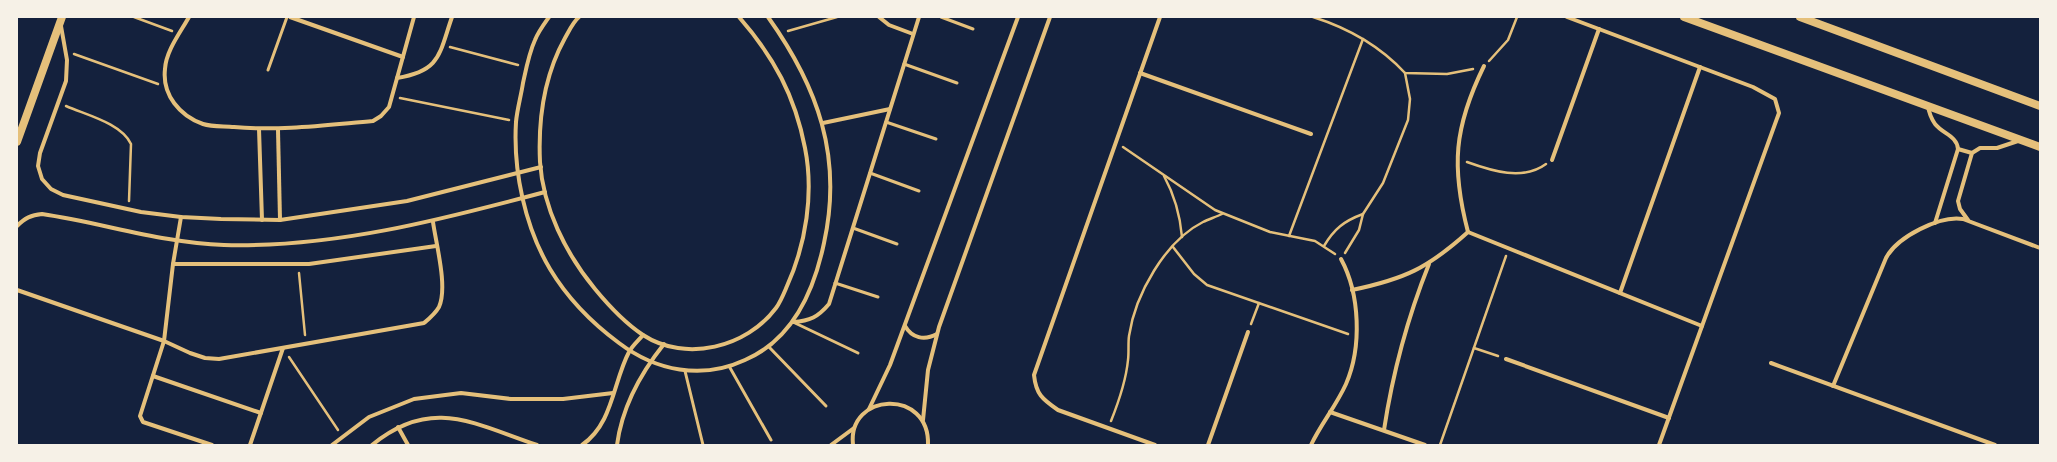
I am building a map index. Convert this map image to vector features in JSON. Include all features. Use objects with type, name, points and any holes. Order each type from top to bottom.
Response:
[{"type":"main road","points":[[1684,17],[2040,147]]},
{"type":"main road","points":[[1800,17],[2040,106]]},
{"type":"main road","points":[[17,142],[61,19]]},
{"type":"street","points":[[189,17],[170,51],[165,68],[166,87],[174,104],[187,117],[204,124],[278,130],[373,121],[381,116],[389,107],[414,17]]},
{"type":"street","points":[[290,17],[403,57]]},
{"type":"street","points":[[397,78],[412,76],[425,70],[436,61],[452,17]]},
{"type":"street","points":[[549,17],[535,39],[527,67],[516,122],[518,173],[533,233],[554,274],[571,300],[598,328],[629,350],[650,362],[684,371],[702,371],[729,366],[754,357],[769,347],[782,336],[793,322],[809,291],[821,259],[828,225],[831,191],[829,157],[823,123],[809,86],[791,51],[768,17]]},
{"type":"street","points":[[579,17],[560,48],[549,77],[542,107],[539,139],[545,192],[560,234],[581,272],[610,307],[643,335],[664,344],[685,348],[707,348],[727,344],[747,335],[764,322],[778,306],[792,276],[805,230],[809,190],[806,150],[796,111],[781,74],[760,40],[739,17]]},
{"type":"street","points":[[879,17],[889,25],[913,34]]},
{"type":"street","points":[[793,322],[808,321],[820,315],[829,304],[919,17]]},
{"type":"street","points":[[870,409],[890,365],[1018,17]]},
{"type":"street","points":[[923,420],[928,370],[937,334],[1050,17]]},
{"type":"street","points":[[1155,445],[1058,410],[1044,400],[1035,388],[1034,375],[1160,17]]},
{"type":"street","points":[[1567,17],[1753,86],[1775,99],[1779,113],[1659,445]]},
{"type":"street","points":[[61,19],[65,51],[66,81],[40,153],[38,166],[42,179],[51,189],[63,195],[129,210],[181,217],[280,220],[407,201],[541,167]]},
{"type":"street","points":[[1552,160],[1599,29]]},
{"type":"street","points":[[1468,232],[1461,206],[1457,158],[1462,120],[1471,92],[1484,66]]},
{"type":"street","points":[[1620,293],[1700,67]]},
{"type":"street","points":[[1140,73],[1311,134]]},
{"type":"street","points":[[1928,106],[1930,116],[1936,125],[1954,138],[1958,149],[1935,223]]},
{"type":"street","points":[[823,123],[890,109]]},
{"type":"street","points":[[259,129],[262,220]]},
{"type":"street","points":[[278,130],[280,220]]},
{"type":"street","points":[[1970,221],[1960,209],[1958,201],[1972,154],[1980,148],[1998,148],[2021,140]]},
{"type":"street","points":[[1958,149],[1972,154]]},
{"type":"street","points":[[17,226],[32,215],[42,214],[177,240],[223,245],[282,243],[329,239],[433,222],[545,192]]},
{"type":"street","points":[[181,217],[173,264],[164,341],[140,414],[143,422],[212,445]]},
{"type":"street","points":[[1833,386],[1890,250],[1903,239],[1944,219],[1953,217],[1970,221],[2040,248]]},
{"type":"street","points":[[17,290],[164,341],[190,353],[205,358],[219,359],[424,323],[433,316],[439,306],[443,291],[433,222]]},
{"type":"street","points":[[1468,232],[1702,326]]},
{"type":"street","points":[[1352,290],[1382,284],[1414,272],[1443,255],[1468,232]]},
{"type":"street","points":[[173,264],[298,264],[436,246]]},
{"type":"street","points":[[1311,445],[1322,422],[1330,412],[1346,383],[1353,360],[1356,337],[1356,315],[1346,267],[1341,259]]},
{"type":"street","points":[[1384,430],[1401,346],[1413,304],[1429,264]]},
{"type":"street","points":[[904,326],[911,334],[921,338],[937,334]]},
{"type":"street","points":[[1208,445],[1248,332]]},
{"type":"street","points":[[582,445],[598,431],[606,415],[629,350],[643,335]]},
{"type":"street","points":[[617,445],[625,412],[634,389],[650,362],[664,344]]},
{"type":"street","points":[[250,445],[283,348]]},
{"type":"street","points":[[1506,359],[1669,418]]},
{"type":"street","points":[[1771,363],[1995,445]]},
{"type":"street","points":[[152,376],[261,413]]},
{"type":"street","points":[[332,445],[369,417],[414,398],[460,393],[519,399],[562,399],[613,394]]},
{"type":"street","points":[[853,445],[855,428],[860,417],[870,409],[880,404],[898,404],[914,412],[923,420],[927,429],[928,445]]},
{"type":"street","points":[[1330,412],[1425,445]]},
{"type":"street","points":[[372,445],[398,426],[416,420],[435,417],[454,417],[537,445]]},
{"type":"street","points":[[398,426],[408,445]]},
{"type":"street","points":[[831,445],[855,428]]},
{"type":"lane","points":[[268,70],[287,17]]},
{"type":"lane","points":[[941,17],[974,29]]},
{"type":"lane","points":[[904,64],[957,83]]},
{"type":"lane","points":[[886,122],[936,139]]},
{"type":"lane","points":[[870,173],[919,191]]},
{"type":"lane","points":[[853,228],[897,244]]},
{"type":"lane","points":[[835,284],[878,297]]},
{"type":"lane","points":[[793,322],[858,353]]},
{"type":"lane","points":[[769,347],[826,406]]},
{"type":"lane","points":[[729,366],[772,440]]},
{"type":"lane","points":[[684,371],[703,445]]},
{"type":"path","points":[[134,17],[180,34]]},
{"type":"path","points":[[779,33],[837,17]]},
{"type":"path","points":[[1116,142],[1164,176],[1223,214],[1270,232],[1315,241],[1341,259],[1354,240],[1363,214],[1383,183],[1408,120],[1410,100],[1405,73],[1394,61],[1347,29],[1314,17]]},
{"type":"path","points":[[1405,73],[1447,74],[1484,66],[1508,40],[1517,17]]},
{"type":"path","points":[[1289,236],[1363,39]]},
{"type":"path","points":[[442,46],[527,67]]},
{"type":"path","points":[[65,51],[166,87]]},
{"type":"path","points":[[392,96],[516,122]]},
{"type":"path","points":[[58,103],[119,128],[128,138],[131,144],[129,210]]},
{"type":"path","points":[[1457,158],[1476,165],[1517,174],[1541,168],[1552,160]]},
{"type":"path","points":[[1164,176],[1174,195],[1180,216],[1182,237]]},
{"type":"path","points":[[1107,428],[1118,404],[1124,382],[1128,360],[1129,336],[1135,306],[1149,277],[1182,237],[1202,222],[1223,214]]},
{"type":"path","points":[[1324,246],[1333,231],[1346,220],[1363,214]]},
{"type":"path","points":[[1173,247],[1183,261],[1207,285],[1356,337]]},
{"type":"path","points":[[1440,445],[1508,248]]},
{"type":"path","points":[[298,264],[306,344]]},
{"type":"path","points":[[1248,332],[1259,303]]},
{"type":"path","points":[[283,348],[343,437]]},
{"type":"path","points":[[1474,348],[1506,359]]}]
